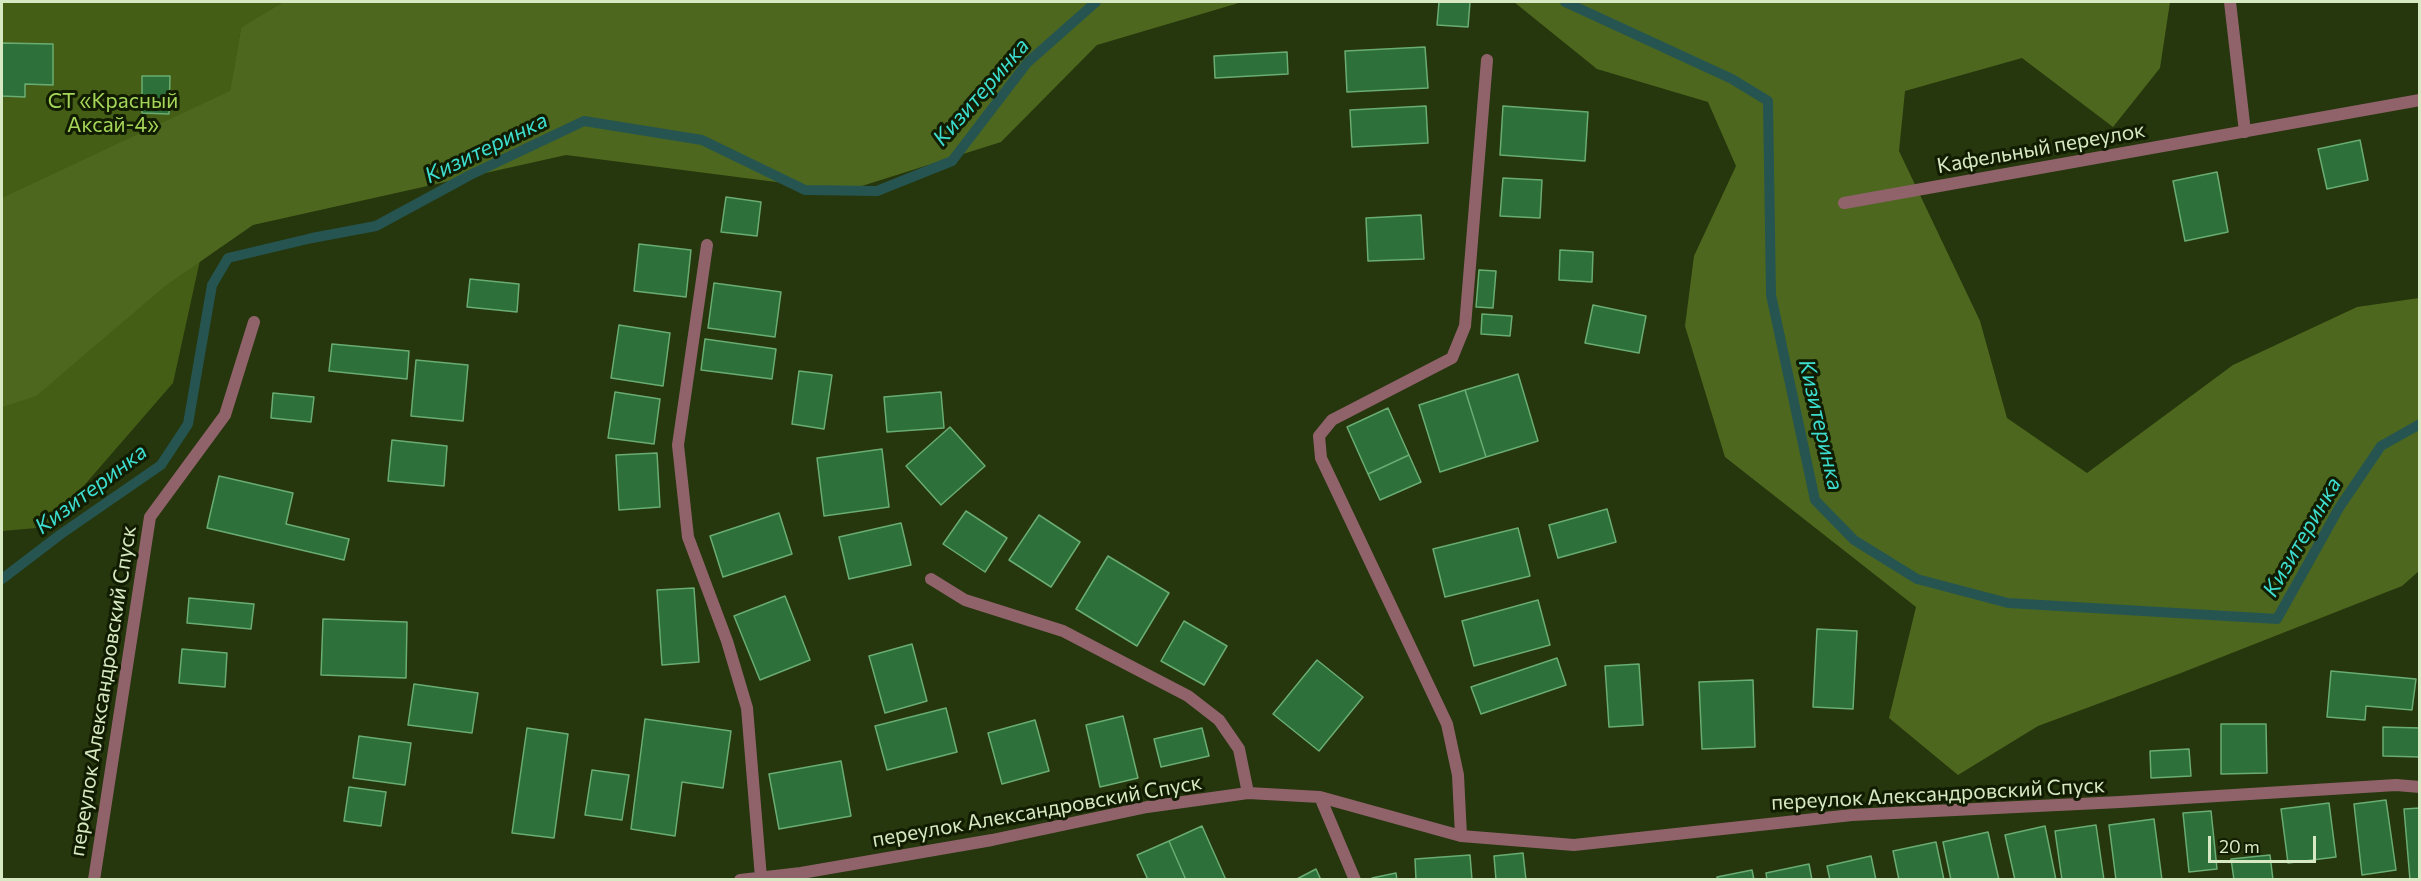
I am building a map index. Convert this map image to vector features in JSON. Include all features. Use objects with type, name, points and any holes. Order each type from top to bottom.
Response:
[{"type":"street","points":[[2230,2],[2245,132]]},
{"type":"street","points":[[1461,837],[1458,775],[1447,724],[1321,458],[1319,436],[1332,420],[1452,358],[1460,343],[1465,326],[1487,60]]},
{"type":"street","name":"Кафельный переулок","points":[[1844,203],[2420,100]]},
{"type":"street","points":[[707,245],[678,445],[688,537],[727,641],[747,708],[761,878]]},
{"type":"street","name":"переулок Александровский Спуск","points":[[94,879],[150,517],[225,416],[254,322]]},
{"type":"street","points":[[932,579],[965,600],[1063,631],[1188,696],[1219,720],[1239,749],[1248,793]]},
{"type":"street","name":"переулок Александровский Спуск","points":[[740,879],[801,876],[992,840],[1147,807],[1248,793],[1320,797],[1461,837],[1574,845],[1852,815],[2385,786],[2420,787]]},
{"type":"street","points":[[1320,797],[1355,879]]},
{"type":"green space","name":"СТ «Красный Аксай-4»","points":[[2,2],[283,2],[241,29],[204,242],[173,383],[48,527],[2,531]]},
{"type":"green space","points":[[283,2],[1242,2],[1097,45],[1001,142],[846,191],[566,155],[253,225],[165,286],[36,396],[2,407],[2,198],[230,91],[241,28]]},
{"type":"green space","points":[[1514,2],[2170,2],[2160,68],[2113,127],[2022,58],[1905,91],[1899,151],[1980,321],[2007,418],[2087,473],[2233,365],[2357,307],[2419,298],[2419,571],[2402,586],[2181,673],[2038,726],[1958,775],[1889,718],[1916,607],[1725,457],[1685,326],[1694,256],[1736,166],[1708,102],[1597,69]]},
{"type":"building","points":[[1439,2],[1470,2],[1468,27],[1437,25]]},
{"type":"building","points":[[2,43],[53,44],[53,85],[25,84],[25,97],[2,96]]},
{"type":"building","points":[[1425,47],[1428,88],[1347,92],[1345,51]]},
{"type":"building","points":[[1287,52],[1288,74],[1215,78],[1214,56]]},
{"type":"building","points":[[142,76],[170,76],[169,114],[142,113]]},
{"type":"building","points":[[1426,106],[1428,143],[1352,147],[1350,110]]},
{"type":"building","points":[[1503,106],[1588,112],[1585,161],[1500,155]]},
{"type":"building","points":[[2360,140],[2368,180],[2327,189],[2318,149]]},
{"type":"building","points":[[2217,172],[2228,232],[2185,241],[2173,181]]},
{"type":"building","points":[[1503,178],[1542,180],[1540,218],[1500,216]]},
{"type":"building","points":[[726,197],[761,202],[757,236],[721,232]]},
{"type":"building","points":[[1421,215],[1424,259],[1368,261],[1366,218]]},
{"type":"building","points":[[639,244],[691,250],[686,297],[634,291]]},
{"type":"building","points":[[1560,250],[1593,252],[1592,282],[1559,280]]},
{"type":"building","points":[[1479,270],[1496,271],[1493,308],[1476,307]]},
{"type":"building","points":[[470,279],[519,284],[517,312],[467,307]]},
{"type":"building","points":[[714,283],[781,292],[775,337],[708,328]]},
{"type":"building","points":[[1593,305],[1646,316],[1639,353],[1585,343]]},
{"type":"building","points":[[1482,314],[1512,316],[1510,336],[1481,334]]},
{"type":"building","points":[[619,325],[670,333],[663,386],[611,378]]},
{"type":"building","points":[[705,339],[776,349],[772,379],[701,370]]},
{"type":"building","points":[[332,344],[409,351],[407,379],[329,371]]},
{"type":"building","points":[[416,360],[468,365],[463,421],[411,416]]},
{"type":"building","points":[[799,371],[832,375],[824,429],[792,424]]},
{"type":"building","points":[[1518,374],[1538,441],[1486,457],[1465,390]]},
{"type":"building","points":[[1465,390],[1486,457],[1440,472],[1419,405]]},
{"type":"building","points":[[615,392],[660,399],[654,444],[608,438]]},
{"type":"building","points":[[941,392],[944,428],[887,432],[884,397]]},
{"type":"building","points":[[273,393],[314,397],[311,422],[271,418]]},
{"type":"building","points":[[1388,408],[1409,455],[1368,474],[1347,427]]},
{"type":"building","points":[[950,427],[985,466],[941,505],[906,466]]},
{"type":"building","points":[[392,440],[447,446],[444,486],[388,481]]},
{"type":"building","points":[[882,449],[889,507],[824,516],[817,458]]},
{"type":"building","points":[[657,453],[660,507],[619,510],[616,455]]},
{"type":"building","points":[[1409,455],[1421,482],[1380,500],[1368,474]]},
{"type":"building","points":[[219,476],[293,493],[286,524],[349,539],[344,560],[207,528]]},
{"type":"building","points":[[1607,509],[1616,542],[1558,558],[1549,525]]},
{"type":"building","points":[[966,511],[1007,538],[985,572],[943,544]]},
{"type":"building","points":[[779,513],[792,554],[723,577],[710,536]]},
{"type":"building","points":[[1039,515],[1080,542],[1051,587],[1009,560]]},
{"type":"building","points":[[901,523],[911,565],[849,579],[839,537]]},
{"type":"building","points":[[1518,528],[1530,576],[1445,597],[1433,549]]},
{"type":"building","points":[[1108,556],[1169,593],[1137,646],[1076,609]]},
{"type":"building","points":[[694,588],[699,662],[662,665],[657,590]]},
{"type":"building","points":[[785,596],[810,660],[760,680],[734,616]]},
{"type":"building","points":[[189,598],[254,604],[251,629],[187,623]]},
{"type":"building","points":[[1538,600],[1550,645],[1474,666],[1462,621]]},
{"type":"building","points":[[323,619],[407,622],[406,678],[321,675]]},
{"type":"building","points":[[1184,621],[1227,646],[1204,685],[1161,661]]},
{"type":"building","points":[[1817,629],[1857,631],[1853,709],[1813,707]]},
{"type":"building","points":[[912,644],[927,701],[885,713],[869,656]]},
{"type":"building","points":[[182,649],[227,653],[225,687],[179,683]]},
{"type":"building","points":[[1557,658],[1566,685],[1481,714],[1471,687]]},
{"type":"building","points":[[1317,660],[1363,697],[1319,751],[1273,714]]},
{"type":"building","points":[[1639,664],[1643,725],[1609,727],[1605,666]]},
{"type":"building","points":[[2331,671],[2416,679],[2412,710],[2366,706],[2365,720],[2327,717]]},
{"type":"building","points":[[1753,680],[1755,747],[1702,749],[1699,682]]},
{"type":"building","points":[[414,684],[478,693],[472,733],[408,725]]},
{"type":"building","points":[[946,708],[957,752],[887,770],[875,726]]},
{"type":"building","points":[[1123,716],[1138,778],[1100,787],[1086,725]]},
{"type":"building","points":[[645,719],[731,731],[723,788],[682,782],[675,836],[631,829]]},
{"type":"building","points":[[1035,720],[1049,771],[1002,784],[988,733]]},
{"type":"building","points":[[2221,724],[2266,724],[2267,773],[2221,774]]},
{"type":"building","points":[[2383,727],[2420,728],[2420,757],[2383,756]]},
{"type":"building","points":[[527,728],[568,734],[554,838],[512,833]]},
{"type":"building","points":[[1202,728],[1209,756],[1161,767],[1154,739]]},
{"type":"building","points":[[359,736],[411,743],[405,785],[353,778]]},
{"type":"building","points":[[2189,749],[2191,776],[2151,778],[2150,751]]},
{"type":"building","points":[[841,761],[851,816],[779,829],[769,774]]},
{"type":"building","points":[[592,770],[629,775],[622,820],[585,815]]},
{"type":"building","points":[[349,787],[386,792],[381,826],[344,821]]},
{"type":"building","points":[[2386,800],[2396,870],[2362,875],[2354,804]]},
{"type":"building","points":[[2329,803],[2336,857],[2288,863],[2281,809]]},
{"type":"building","points":[[2420,808],[2420,880],[2410,880],[2404,809]]},
{"type":"building","points":[[2211,811],[2217,869],[2189,872],[2183,813]]},
{"type":"building","points":[[2154,819],[2162,880],[2116,880],[2109,825]]},
{"type":"building","points":[[2096,825],[2104,880],[2062,880],[2055,831]]},
{"type":"building","points":[[1202,826],[1226,880],[1186,880],[1169,841]]},
{"type":"building","points":[[2045,826],[2056,880],[2015,880],[2005,835]]},
{"type":"building","points":[[1988,832],[1999,880],[1951,880],[1943,842]]},
{"type":"building","points":[[1169,841],[1186,880],[1148,880],[1137,855]]},
{"type":"building","points":[[1936,842],[1944,880],[1899,880],[1893,851]]},
{"type":"building","points":[[1523,853],[1526,880],[1496,880],[1494,856]]},
{"type":"building","points":[[1470,855],[1472,880],[1416,880],[1415,859]]},
{"type":"building","points":[[2270,855],[2273,880],[2234,880],[2231,859]]},
{"type":"building","points":[[1871,856],[1876,880],[1830,880],[1827,866]]},
{"type":"building","points":[[1809,864],[1812,880],[1767,880],[1766,873]]},
{"type":"building","points":[[1316,869],[1321,880],[1295,880]]},
{"type":"building","points":[[1752,870],[1754,880],[1717,880],[1717,877]]},
{"type":"building","points":[[1396,873],[1397,880],[1372,880],[1372,878]]},
{"type":"waterway","name":"Кизитеринка","points":[[2,579],[61,534],[161,465],[188,424],[212,285],[228,258],[376,226],[470,175],[584,121],[702,140],[805,190],[877,191],[952,161],[1027,63],[1096,2]]},
{"type":"waterway","name":"Кизитеринка","points":[[1565,2],[1732,79],[1768,101],[1771,295],[1815,500],[1854,540],[1917,579],[2008,603],[2277,619],[2339,508],[2381,446],[2420,424]]}]
